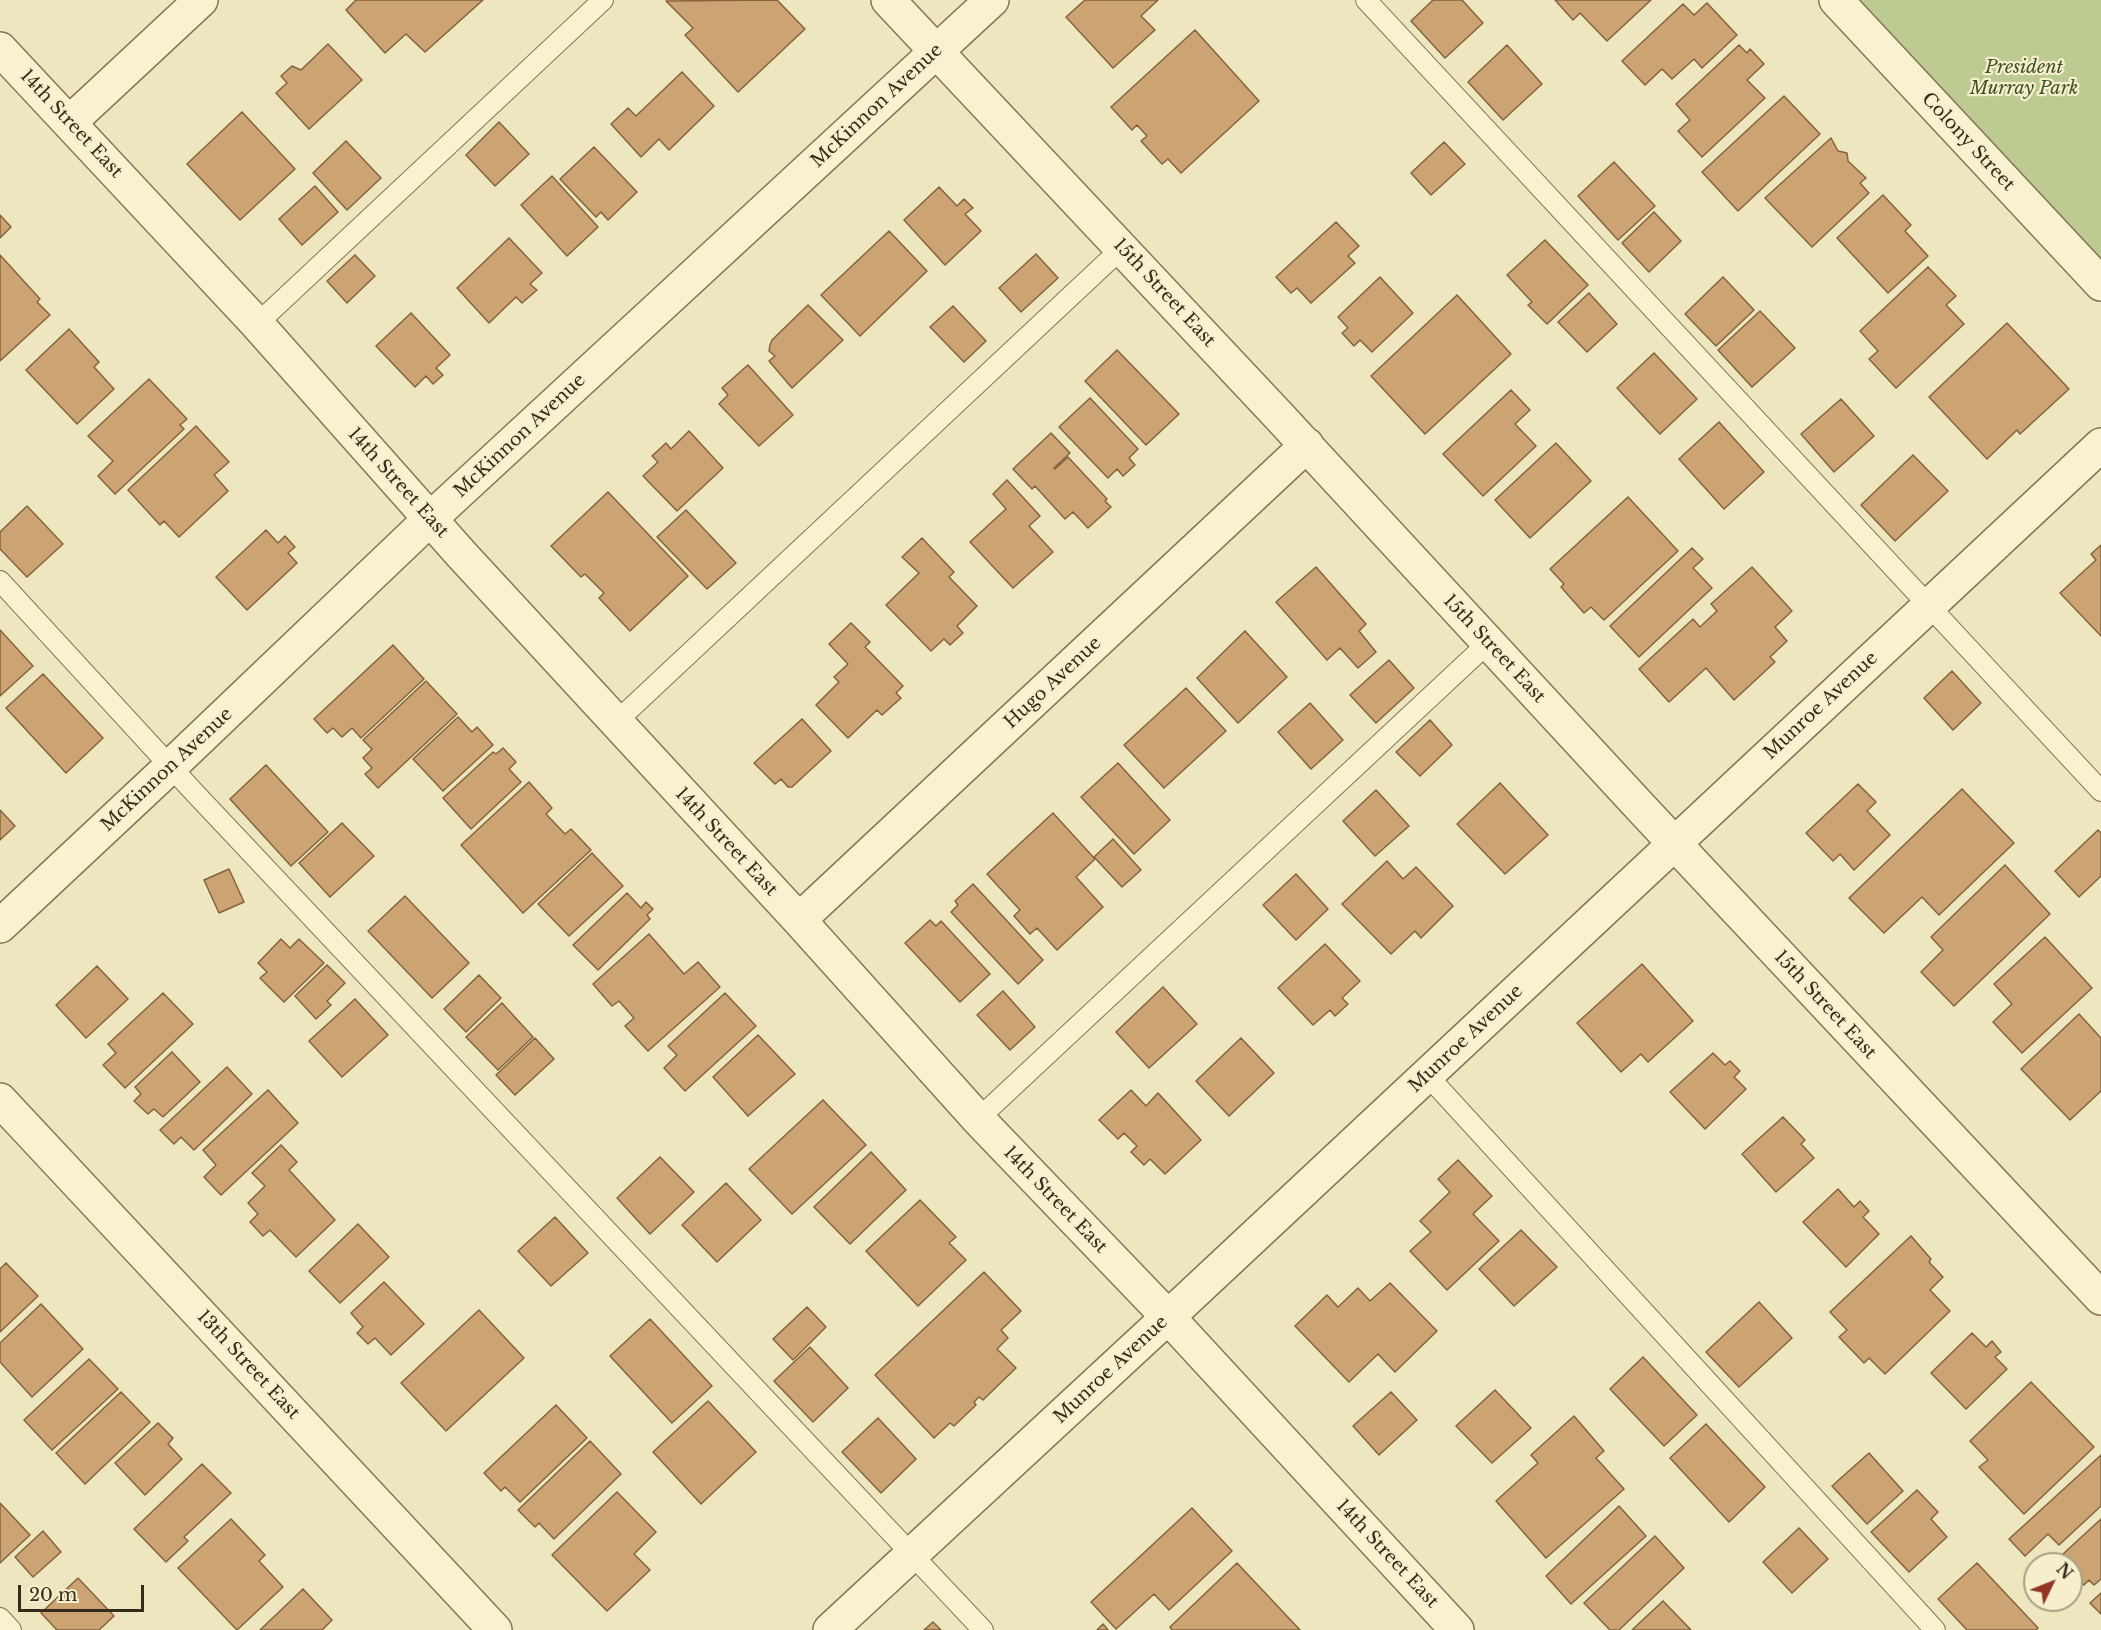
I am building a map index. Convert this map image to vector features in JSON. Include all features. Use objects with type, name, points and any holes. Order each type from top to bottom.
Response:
[{"type":"street","points":[[70,122],[201,0]]},
{"type":"street","name":"15th Street East","points":[[888,0],[2101,1298]]},
{"type":"street","name":"McKinnon Avenue","points":[[0,926],[430,519],[992,0]]},
{"type":"street","name":"Colony Street","points":[[1836,0],[2101,284]]},
{"type":"street","name":"14th Street East","points":[[0,49],[257,324],[430,519],[799,920],[978,1119],[1168,1317],[1457,1630]]},
{"type":"street","name":"Munroe Avenue","points":[[830,1630],[2101,445]]},
{"type":"street","name":"Hugo Avenue","points":[[799,920],[1307,446]]},
{"type":"street","name":"13th Street East","points":[[0,1100],[495,1630]]},
{"type":"lane","points":[[257,324],[603,0]]},
{"type":"lane","points":[[1366,0],[2101,790]]},
{"type":"lane","points":[[615,722],[1122,248]]},
{"type":"lane","points":[[0,582],[983,1630]]},
{"type":"lane","points":[[978,1119],[1488,643]]},
{"type":"lane","points":[[1427,1075],[1935,1630]]},
{"type":"lane","points":[[0,1618],[11,1630]]},
{"type":"green space","name":"President Murray Park","points":[[1846,0],[2101,0],[2101,273]]},
{"type":"building","points":[[356,0],[483,0],[425,52],[406,34],[385,53],[346,10]]},
{"type":"building","points":[[777,0],[805,29],[738,92],[685,35],[693,28],[666,1]]},
{"type":"building","points":[[1085,0],[1158,0],[1141,16],[1155,30],[1113,68],[1066,17]]},
{"type":"building","points":[[1433,0],[1462,0],[1483,23],[1445,58],[1411,21]]},
{"type":"building","points":[[1555,0],[1651,0],[1607,41],[1580,13],[1573,20]]},
{"type":"building","points":[[1707,3],[1737,35],[1702,68],[1694,59],[1672,79],[1662,69],[1645,85],[1622,61],[1683,4],[1694,15]]},
{"type":"building","points":[[1195,30],[1259,101],[1181,173],[1168,159],[1162,164],[1141,141],[1147,136],[1137,125],[1132,130],[1111,107]]},
{"type":"building","points":[[328,44],[362,80],[309,129],[276,93],[287,83],[281,76],[292,66],[301,70]]},
{"type":"building","points":[[1507,45],[1542,84],[1503,120],[1468,82]]},
{"type":"building","points":[[1739,45],[1747,53],[1750,49],[1764,64],[1747,80],[1765,98],[1702,157],[1678,131],[1690,120],[1676,104]]},
{"type":"building","points":[[682,72],[714,106],[669,150],[659,139],[641,157],[611,124],[628,108],[636,116]]},
{"type":"building","points":[[1784,96],[1820,134],[1738,211],[1702,172]]},
{"type":"building","points":[[242,112],[295,169],[240,220],[187,164]]},
{"type":"building","points":[[499,122],[529,154],[495,186],[466,155]]},
{"type":"building","points":[[1831,138],[1838,151],[1847,153],[1848,161],[1866,178],[1860,183],[1869,193],[1812,247],[1765,198]]},
{"type":"building","points":[[346,141],[381,178],[347,210],[313,173]]},
{"type":"building","points":[[1444,142],[1465,164],[1431,195],[1411,173]]},
{"type":"building","points":[[594,147],[637,192],[608,220],[601,212],[596,217],[560,179]]},
{"type":"building","points":[[1614,162],[1655,206],[1618,240],[1578,196]]},
{"type":"building","points":[[552,176],[598,227],[567,256],[521,205]]},
{"type":"building","points":[[315,186],[338,212],[302,245],[279,219]]},
{"type":"building","points":[[939,187],[957,206],[964,199],[973,208],[965,214],[981,231],[945,265],[904,220]]},
{"type":"building","points":[[1883,195],[1911,225],[1905,231],[1928,256],[1888,293],[1837,238]]},
{"type":"building","points":[[1654,212],[1681,241],[1649,272],[1622,243]]},
{"type":"building","points":[[0,215],[11,227],[0,238]]},
{"type":"building","points":[[1336,222],[1359,246],[1348,256],[1355,263],[1311,303],[1297,288],[1291,293],[1276,277]]},
{"type":"building","points":[[889,231],[927,271],[860,336],[821,295]]},
{"type":"building","points":[[509,238],[542,273],[530,284],[537,290],[522,303],[516,297],[489,323],[457,288]]},
{"type":"building","points":[[1545,240],[1588,285],[1547,324],[1528,305],[1532,302],[1507,275]]},
{"type":"building","points":[[1036,254],[1058,278],[1021,312],[999,288]]},
{"type":"building","points":[[0,255],[40,299],[37,302],[50,315],[0,361]]},
{"type":"building","points":[[355,255],[375,276],[347,303],[327,281]]},
{"type":"building","points":[[1928,267],[1956,296],[1946,305],[1964,324],[1896,388],[1869,359],[1878,351],[1860,331]]},
{"type":"building","points":[[1380,277],[1413,313],[1372,352],[1360,340],[1354,346],[1342,333],[1348,328],[1338,317]]},
{"type":"building","points":[[1723,277],[1754,310],[1716,346],[1685,314]]},
{"type":"building","points":[[1589,293],[1617,324],[1587,352],[1558,322]]},
{"type":"building","points":[[1457,295],[1511,354],[1425,434],[1371,376]]},
{"type":"building","points":[[808,305],[843,340],[792,388],[769,361],[775,356],[769,351],[770,345],[772,340]]},
{"type":"building","points":[[953,306],[986,341],[964,362],[930,327]]},
{"type":"building","points":[[1760,311],[1795,348],[1752,387],[1718,350]]},
{"type":"building","points":[[411,313],[450,355],[436,368],[443,375],[433,384],[426,376],[415,387],[376,346]]},
{"type":"building","points":[[2007,323],[2069,389],[2020,434],[2017,430],[1987,459],[1929,397]]},
{"type":"building","points":[[69,329],[99,362],[94,367],[114,389],[77,424],[26,370]]},
{"type":"building","points":[[1117,350],[1179,414],[1146,445],[1085,381]]},
{"type":"building","points":[[1654,353],[1697,399],[1660,434],[1617,388]]},
{"type":"building","points":[[748,365],[793,415],[759,446],[719,404],[728,395],[722,388]]},
{"type":"building","points":[[149,379],[187,419],[180,425],[184,429],[115,494],[98,476],[113,461],[88,436]]},
{"type":"building","points":[[1511,390],[1530,410],[1515,424],[1536,446],[1483,496],[1443,454]]},
{"type":"building","points":[[1090,398],[1138,449],[1129,458],[1135,465],[1123,476],[1117,469],[1108,478],[1059,427]]},
{"type":"building","points":[[1841,399],[1874,436],[1834,472],[1801,434]]},
{"type":"building","points":[[1719,422],[1764,472],[1724,509],[1679,459]]},
{"type":"building","points":[[196,426],[229,462],[214,475],[228,491],[179,537],[164,521],[160,525],[128,490]]},
{"type":"building","points":[[689,431],[723,468],[677,511],[643,476],[658,462],[652,456],[666,443],[671,449]]},
{"type":"building","points":[[1051,433],[1070,453],[1054,468],[1068,457],[1107,499],[1105,501],[1111,507],[1088,528],[1073,512],[1065,519],[1035,486],[1032,489],[1013,469]]},
{"type":"building","points":[[1556,443],[1591,481],[1530,538],[1495,500]]},
{"type":"building","points":[[1913,455],[1948,491],[1895,541],[1861,505]]},
{"type":"building","points":[[1007,480],[1040,516],[1029,526],[1053,552],[1013,588],[970,542],[1006,509],[993,494]]},
{"type":"building","points":[[608,492],[688,576],[630,631],[599,598],[604,593],[585,574],[581,577],[551,546]]},
{"type":"building","points":[[1628,497],[1678,551],[1604,620],[1591,607],[1584,613],[1561,587],[1564,584],[1550,569]]},
{"type":"building","points":[[27,506],[63,544],[27,577],[0,549],[0,532]]},
{"type":"building","points":[[686,510],[736,563],[707,589],[657,537]]},
{"type":"building","points":[[266,530],[278,543],[285,536],[295,547],[288,553],[297,563],[247,610],[216,577]]},
{"type":"building","points":[[922,538],[954,572],[949,577],[977,606],[957,626],[963,633],[950,645],[944,639],[931,651],[886,605],[919,573],[902,557]]},
{"type":"building","points":[[2101,545],[2101,636],[2060,593],[2096,560],[2091,554]]},
{"type":"building","points":[[1692,548],[1703,559],[1693,568],[1712,588],[1639,657],[1610,626]]},
{"type":"building","points":[[1316,567],[1366,624],[1359,631],[1376,652],[1358,668],[1340,648],[1327,660],[1276,602]]},
{"type":"building","points":[[1752,567],[1792,611],[1775,627],[1787,641],[1770,657],[1775,662],[1734,700],[1706,668],[1669,702],[1639,669],[1693,619],[1700,627],[1717,611],[1711,604]]},
{"type":"building","points":[[851,623],[870,642],[865,647],[903,686],[896,693],[901,698],[882,715],[877,710],[848,738],[816,705],[839,682],[834,677],[848,664],[829,644]]},
{"type":"building","points":[[0,630],[33,666],[0,696]]},
{"type":"building","points":[[1245,631],[1287,677],[1238,723],[1197,678]]},
{"type":"building","points":[[393,645],[424,679],[361,738],[352,728],[342,737],[333,728],[327,733],[314,719]]},
{"type":"building","points":[[1389,660],[1414,688],[1376,723],[1350,695]]},
{"type":"building","points":[[1952,671],[1981,703],[1953,730],[1924,698]]},
{"type":"building","points":[[43,674],[103,738],[66,773],[6,708]]},
{"type":"building","points":[[426,681],[457,714],[378,788],[365,774],[372,768],[363,758],[372,749],[363,740]]},
{"type":"building","points":[[1186,688],[1226,731],[1164,788],[1124,745]]},
{"type":"building","points":[[1310,703],[1343,740],[1311,769],[1278,732]]},
{"type":"building","points":[[458,717],[472,732],[477,727],[493,745],[443,791],[413,759]]},
{"type":"building","points":[[802,719],[831,751],[792,787],[788,787],[781,779],[775,784],[754,763]]},
{"type":"building","points":[[1430,720],[1452,745],[1420,776],[1396,752]]},
{"type":"building","points":[[503,748],[516,762],[509,769],[521,782],[471,829],[443,798],[493,752],[496,754]]},
{"type":"building","points":[[1118,763],[1170,820],[1134,854],[1081,797]]},
{"type":"building","points":[[266,765],[328,832],[291,866],[230,799]]},
{"type":"building","points":[[529,782],[552,808],[546,814],[565,834],[571,829],[591,850],[523,913],[461,845]]},
{"type":"building","points":[[1500,783],[1548,835],[1505,874],[1457,824]]},
{"type":"building","points":[[1858,784],[1876,802],[1867,811],[1890,835],[1854,870],[1840,854],[1833,861],[1806,833]]},
{"type":"building","points":[[1962,789],[2014,843],[1939,915],[1922,897],[1884,933],[1849,898]]},
{"type":"building","points":[[1376,790],[1409,826],[1375,856],[1343,821]]},
{"type":"building","points":[[0,810],[15,826],[0,840]]},
{"type":"building","points":[[1053,813],[1095,859],[1076,877],[1103,907],[1057,950],[1037,928],[1030,934],[1014,916],[1020,910],[987,874]]},
{"type":"building","points":[[342,823],[374,856],[330,897],[299,863]]},
{"type":"building","points":[[2098,830],[2101,833],[2101,876],[2079,897],[2055,871]]},
{"type":"building","points":[[1113,839],[1141,870],[1122,887],[1094,857]]},
{"type":"building","points":[[592,853],[623,886],[569,936],[538,904]]},
{"type":"building","points":[[1387,861],[1403,879],[1416,867],[1453,906],[1421,938],[1415,931],[1391,954],[1342,904]]},
{"type":"building","points":[[2005,865],[2050,914],[1954,1006],[1921,972],[1943,950],[1931,937]]},
{"type":"building","points":[[229,869],[244,902],[219,913],[204,880]]},
{"type":"building","points":[[1296,874],[1328,909],[1296,940],[1263,905]]},
{"type":"building","points":[[973,884],[1043,960],[1018,984],[951,912],[958,905],[955,901]]},
{"type":"building","points":[[627,893],[641,908],[646,902],[653,909],[647,915],[650,919],[598,970],[573,945]]},
{"type":"building","points":[[405,896],[469,963],[432,998],[368,931]]},
{"type":"building","points":[[930,920],[936,926],[941,921],[990,974],[960,1002],[905,943]]},
{"type":"building","points":[[649,934],[684,974],[698,962],[720,987],[648,1051],[625,1026],[634,1018],[619,1001],[612,1006],[593,984]]},
{"type":"building","points":[[2045,937],[2092,988],[2022,1053],[1993,1022],[2012,1004],[1994,984]]},
{"type":"building","points":[[281,939],[290,948],[299,939],[324,963],[284,1002],[260,978],[267,972],[258,963]]},
{"type":"building","points":[[1325,944],[1360,981],[1342,998],[1348,1004],[1335,1016],[1330,1010],[1313,1025],[1278,988]]},
{"type":"building","points":[[1642,964],[1693,1021],[1648,1062],[1641,1054],[1621,1072],[1577,1023]]},
{"type":"building","points":[[327,965],[345,983],[327,1001],[331,1005],[316,1019],[295,996]]},
{"type":"building","points":[[97,966],[128,999],[86,1038],[56,1005]]},
{"type":"building","points":[[479,975],[501,998],[466,1032],[444,1009]]},
{"type":"building","points":[[1163,987],[1197,1024],[1149,1068],[1116,1032]]},
{"type":"building","points":[[1003,991],[1035,1027],[1010,1050],[977,1015]]},
{"type":"building","points":[[163,993],[193,1024],[125,1088],[103,1065],[116,1053],[108,1044]]},
{"type":"building","points":[[725,993],[756,1026],[685,1091],[664,1068],[677,1055],[668,1046]]},
{"type":"building","points":[[355,999],[388,1035],[342,1077],[309,1041]]},
{"type":"building","points":[[502,1003],[533,1037],[498,1070],[466,1037]]},
{"type":"building","points":[[2079,1014],[2101,1038],[2101,1091],[2070,1120],[2021,1069]]},
{"type":"building","points":[[758,1035],[795,1074],[748,1116],[713,1077]]},
{"type":"building","points":[[535,1038],[554,1059],[515,1095],[496,1075]]},
{"type":"building","points":[[1241,1038],[1274,1073],[1229,1116],[1196,1081]]},
{"type":"building","points":[[172,1052],[200,1082],[163,1117],[154,1109],[148,1114],[134,1101],[141,1094],[135,1087]]},
{"type":"building","points":[[1713,1053],[1725,1065],[1730,1061],[1740,1071],[1734,1077],[1746,1089],[1705,1129],[1670,1092]]},
{"type":"building","points":[[227,1067],[252,1094],[194,1150],[181,1137],[174,1144],[160,1130]]},
{"type":"building","points":[[268,1090],[298,1123],[221,1195],[204,1177],[216,1165],[203,1150]]},
{"type":"building","points":[[1131,1090],[1146,1106],[1158,1093],[1201,1140],[1165,1174],[1150,1159],[1144,1165],[1131,1152],[1137,1146],[1124,1133],[1118,1139],[1099,1120]]},
{"type":"building","points":[[823,1100],[866,1145],[792,1214],[749,1169]]},
{"type":"building","points":[[1783,1117],[1805,1140],[1801,1144],[1814,1158],[1776,1192],[1742,1154]]},
{"type":"building","points":[[281,1145],[297,1162],[289,1170],[335,1220],[296,1257],[270,1230],[263,1236],[250,1222],[258,1214],[248,1203],[265,1186],[252,1173]]},
{"type":"building","points":[[871,1152],[906,1190],[850,1244],[814,1207]]},
{"type":"building","points":[[660,1157],[694,1192],[650,1234],[617,1198]]},
{"type":"building","points":[[1458,1160],[1492,1196],[1473,1214],[1499,1241],[1447,1290],[1410,1251],[1431,1232],[1420,1221],[1450,1192],[1438,1179]]},
{"type":"building","points":[[726,1183],[761,1220],[717,1262],[682,1225]]},
{"type":"building","points":[[1838,1189],[1854,1207],[1860,1201],[1869,1211],[1863,1217],[1879,1234],[1846,1267],[1803,1222]]},
{"type":"building","points":[[920,1200],[956,1237],[949,1243],[966,1260],[918,1306],[866,1251]]},
{"type":"building","points":[[555,1217],[588,1253],[551,1286],[518,1251]]},
{"type":"building","points":[[358,1224],[389,1257],[340,1303],[309,1271]]},
{"type":"building","points":[[1521,1230],[1557,1267],[1514,1306],[1479,1269]]},
{"type":"building","points":[[1911,1236],[1931,1259],[1929,1262],[1943,1277],[1930,1290],[1950,1311],[1885,1374],[1869,1358],[1864,1363],[1839,1337],[1847,1330],[1830,1312]]},
{"type":"building","points":[[6,1263],[38,1296],[0,1332],[0,1269]]},
{"type":"building","points":[[984,1272],[1021,1311],[1001,1330],[1008,1338],[997,1349],[1016,1368],[983,1400],[979,1397],[974,1402],[976,1405],[954,1426],[950,1423],[934,1438],[875,1375]]},
{"type":"building","points":[[384,1282],[424,1324],[391,1355],[375,1338],[368,1344],[357,1333],[363,1327],[351,1313]]},
{"type":"building","points":[[1390,1283],[1437,1331],[1395,1372],[1378,1354],[1349,1382],[1295,1326],[1327,1295],[1338,1307],[1358,1288],[1370,1301]]},
{"type":"building","points":[[1759,1302],[1792,1338],[1739,1387],[1706,1352]]},
{"type":"building","points":[[41,1304],[83,1349],[32,1397],[0,1362],[0,1343]]},
{"type":"building","points":[[807,1307],[826,1327],[793,1360],[773,1339]]},
{"type":"building","points":[[479,1310],[524,1358],[446,1431],[401,1383]]},
{"type":"building","points":[[650,1319],[712,1386],[672,1423],[610,1356]]},
{"type":"building","points":[[1972,1333],[1986,1347],[1992,1341],[2001,1352],[1995,1357],[2007,1369],[1966,1409],[1931,1373]]},
{"type":"building","points":[[810,1347],[848,1388],[813,1422],[774,1381]]},
{"type":"building","points":[[1643,1357],[1697,1415],[1664,1446],[1610,1389]]},
{"type":"building","points":[[89,1359],[118,1389],[52,1450],[24,1420]]},
{"type":"building","points":[[2031,1382],[2094,1447],[2024,1514],[1979,1467],[1988,1460],[1970,1441]]},
{"type":"building","points":[[1495,1390],[1531,1428],[1492,1463],[1456,1426]]},
{"type":"building","points":[[121,1392],[150,1422],[85,1484],[56,1453]]},
{"type":"building","points":[[1391,1392],[1417,1420],[1379,1455],[1353,1426]]},
{"type":"building","points":[[708,1401],[756,1452],[701,1504],[653,1452]]},
{"type":"building","points":[[556,1405],[587,1438],[520,1502],[505,1487],[501,1491],[484,1473]]},
{"type":"building","points":[[1574,1416],[1604,1451],[1596,1458],[1624,1489],[1546,1558],[1496,1501],[1538,1463],[1531,1455]]},
{"type":"building","points":[[878,1418],[916,1459],[881,1493],[842,1452]]},
{"type":"building","points":[[158,1423],[173,1438],[168,1444],[182,1459],[145,1495],[115,1463]]},
{"type":"building","points":[[1706,1424],[1765,1487],[1729,1522],[1670,1458]]},
{"type":"building","points":[[590,1441],[621,1474],[554,1539],[539,1523],[535,1527],[518,1510]]},
{"type":"building","points":[[1869,1453],[1903,1491],[1867,1524],[1832,1486]]},
{"type":"building","points":[[2101,1455],[2101,1506],[2059,1545],[2048,1534],[2029,1552],[2023,1554],[2009,1539]]},
{"type":"building","points":[[202,1464],[231,1493],[184,1537],[188,1541],[166,1562],[134,1529]]},
{"type":"building","points":[[1917,1490],[1938,1512],[1931,1519],[1947,1537],[1909,1572],[1871,1532]]},
{"type":"building","points":[[617,1492],[656,1532],[634,1554],[650,1570],[607,1611],[552,1555]]},
{"type":"building","points":[[0,1503],[30,1535],[0,1563]]},
{"type":"building","points":[[1619,1506],[1646,1536],[1571,1604],[1546,1576]]},
{"type":"building","points":[[1192,1508],[1232,1551],[1169,1610],[1154,1594],[1116,1629],[1091,1602]]},
{"type":"building","points":[[231,1519],[265,1555],[259,1561],[283,1587],[237,1630],[178,1568]]},
{"type":"building","points":[[2101,1519],[2101,1579],[2094,1585],[2089,1580],[2084,1585],[2083,1552],[2065,1552]]},
{"type":"building","points":[[1799,1528],[1828,1559],[1792,1593],[1763,1562]]},
{"type":"building","points":[[43,1531],[61,1552],[33,1577],[15,1557]]},
{"type":"building","points":[[1655,1536],[1684,1568],[1619,1630],[1610,1630],[1584,1603]]},
{"type":"building","points":[[1237,1563],[1300,1630],[1172,1630],[1170,1627]]},
{"type":"building","points":[[1977,1563],[2038,1628],[2036,1630],[1967,1630],[1938,1599]]},
{"type":"building","points":[[78,1578],[114,1616],[99,1630],[57,1630],[41,1613]]},
{"type":"building","points":[[303,1589],[332,1620],[322,1630],[260,1630]]},
{"type":"building","points":[[2101,1593],[2101,1614],[2090,1603]]},
{"type":"building","points":[[1663,1601],[1691,1630],[1632,1630]]},
{"type":"building","points":[[933,1622],[941,1630],[924,1630]]},
{"type":"building","points":[[1103,1624],[1108,1630],[1097,1630]]}]
